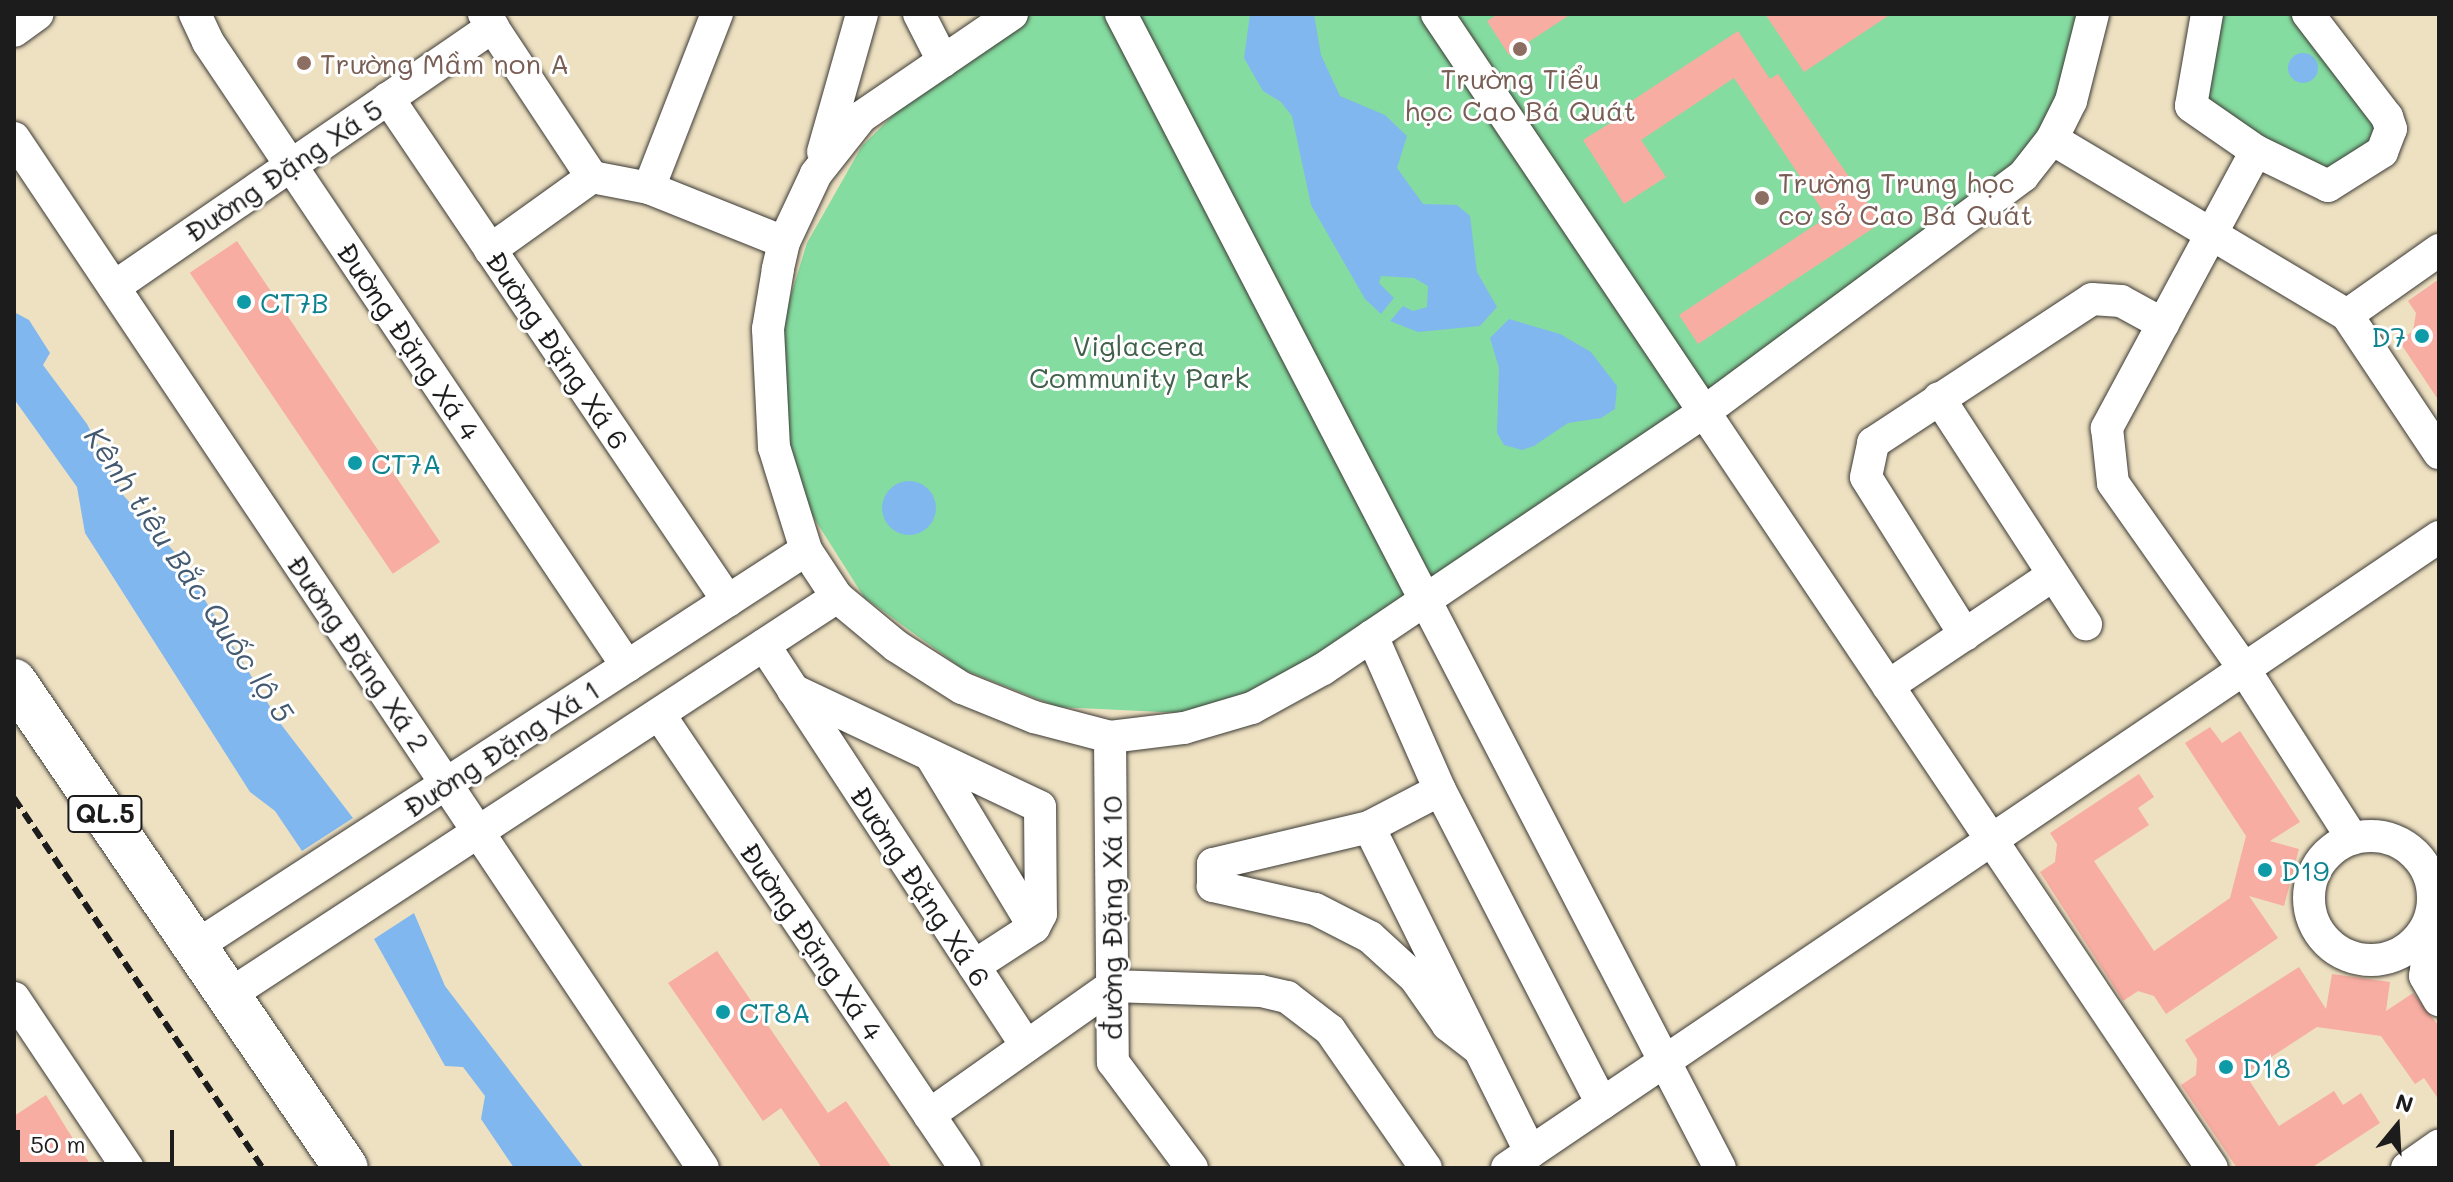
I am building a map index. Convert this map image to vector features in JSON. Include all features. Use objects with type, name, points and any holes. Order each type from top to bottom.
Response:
[{"type":"highway","name":"QL.5","points":[[14,681],[183,954]]},
{"type":"highway","name":"QL.5","points":[[14,732],[217,1003],[346,1168]]},
{"type":"highway","name":"QL.5","points":[[217,1003],[310,1168]]},
{"type":"street","points":[[14,31],[37,14]]},
{"type":"street","name":"Đường Đặng Xá 4","points":[[195,14],[208,42],[627,666]]},
{"type":"street","points":[[649,188],[717,14]]},
{"type":"street","points":[[862,14],[816,174],[784,242],[768,329],[768,389],[774,447],[806,550],[837,597],[896,646],[962,688],[1034,717],[1110,737],[1184,728],[1252,708],[1372,636],[1704,412],[2023,176],[2052,139],[2071,101],[2093,14]]},
{"type":"street","points":[[919,14],[943,61]]},
{"type":"street","points":[[816,174],[861,117],[1012,14]]},
{"type":"street","points":[[1121,14],[1720,1168]]},
{"type":"street","points":[[1437,14],[2212,1168]]},
{"type":"street","points":[[2207,14],[2191,106],[2256,151],[2328,186],[2382,152],[2388,141],[2387,117],[2308,14]]},
{"type":"street","points":[[488,20],[592,177],[649,188],[784,242]]},
{"type":"street","name":"Đường Đặng Xá 5","points":[[114,287],[388,98],[488,20]]},
{"type":"street","name":"Đường Đặng Xá 6","points":[[388,98],[728,601]]},
{"type":"street","name":"Đường Đặng Xá 2","points":[[14,138],[703,1168]]},
{"type":"street","points":[[2052,139],[2211,238],[2347,315],[2439,453]]},
{"type":"street","points":[[2256,151],[2107,428],[2113,483],[2244,669],[2352,838]]},
{"type":"street","points":[[490,250],[592,177]]},
{"type":"street","points":[[2347,315],[2439,250]]},
{"type":"street","points":[[1965,635],[1866,477],[1873,443],[2092,299],[2121,301],[2163,324]]},
{"type":"street","points":[[1939,398],[2086,624]]},
{"type":"street","points":[[1369,827],[1476,1047],[1518,1160],[2439,537]]},
{"type":"street","name":"Đường Đặng Xá 1","points":[[183,954],[806,550]]},
{"type":"street","points":[[1888,686],[2052,576]]},
{"type":"street","name":"Đường Đặng Xá 1","points":[[217,1003],[837,597]]},
{"type":"street","points":[[1372,636],[1440,790],[1602,1104]]},
{"type":"street","name":"Đường Đặng Xá 6","points":[[764,645],[1026,1046]]},
{"type":"street","points":[[793,690],[1040,807],[1041,914],[1034,927],[974,966]]},
{"type":"street","name":"Đường Đặng Xá 4","points":[[659,714],[965,1168]]},
{"type":"street","name":"đường Đặng Xá 10","points":[[1110,737],[1113,1062],[1192,1168]]},
{"type":"street","points":[[931,756],[1034,927]]},
{"type":"street","points":[[1440,790],[1369,827],[1213,864],[1213,886],[1315,909],[1370,937],[1415,978],[1448,1025],[1476,1047]]},
{"type":"street","points":[[2377,961],[2402,953],[2422,936],[2433,912],[2436,880],[2422,861],[2403,844],[2378,835],[2352,838],[2329,851],[2313,872],[2308,897],[2313,923],[2328,944],[2351,957],[2377,961],[2434,992]]},
{"type":"street","points":[[2403,844],[2439,838]]},
{"type":"street","points":[[2422,936],[2434,992]]},
{"type":"street","points":[[929,1115],[1112,986],[1261,991],[1287,997],[1330,1030],[1426,1168]]},
{"type":"street","points":[[14,998],[128,1168]]},
{"type":"street","points":[[2407,1168],[2439,1146]]},
{"type":"green space","name":"Viglacera Community Park","points":[[1030,14],[2086,14],[2067,97],[2022,176],[1284,680],[1183,713],[1058,707],[964,670],[864,597],[812,515],[784,438],[778,337],[807,243],[862,146],[931,78]]},
{"type":"green space","points":[[2212,14],[2302,14],[2384,133],[2330,179],[2202,112]]},
{"type":"water","points":[[1250,14],[1314,14],[1321,55],[1340,96],[1385,115],[1407,136],[1397,168],[1423,204],[1457,205],[1470,216],[1477,272],[1497,307],[1480,326],[1418,332],[1390,321],[1403,306],[1413,311],[1427,307],[1428,286],[1414,278],[1381,276],[1379,283],[1394,298],[1381,314],[1365,299],[1311,205],[1292,116],[1281,102],[1263,91],[1244,58]]},
{"type":"water","points":[[2303,53],[2309,54],[2317,62],[2317,74],[2309,82],[2303,83],[2297,82],[2289,74],[2288,68],[2289,62],[2297,54]]},
{"type":"water","points":[[14,312],[29,320],[50,353],[43,365],[87,424],[123,495],[178,556],[280,723],[353,818],[302,851],[275,811],[250,792],[85,533],[77,487],[14,399]]},
{"type":"water","points":[[1509,319],[1560,334],[1591,352],[1617,386],[1615,409],[1601,418],[1568,423],[1534,446],[1522,450],[1504,445],[1497,433],[1499,368],[1490,338]]},
{"type":"water","points":[[909,481],[928,489],[936,508],[928,527],[909,535],[890,527],[882,508],[890,489]]},
{"type":"water","points":[[414,913],[445,986],[584,1168],[514,1168],[481,1119],[485,1096],[463,1067],[445,1066],[374,939]]},
{"type":"building","points":[[1498,14],[1571,14],[1509,55],[1487,21]]},
{"type":"building","points":[[1765,14],[1891,14],[1804,72]]},
{"type":"building","points":[[1738,31],[1770,79],[1778,74],[1881,223],[1698,344],[1679,315],[1827,217],[1734,78],[1641,140],[1666,177],[1624,204],[1583,140],[1631,110],[1627,104]]},
{"type":"building","points":[[237,241],[440,542],[393,574],[190,273]]},
{"type":"building","name":"D7","points":[[2439,279],[2439,401],[2399,341],[2413,331],[2416,313],[2408,301]]},
{"type":"building","name":"D19","points":[[2210,727],[2222,743],[2240,731],[2300,822],[2270,841],[2299,849],[2284,906],[2249,896],[2278,938],[2166,1014],[2154,996],[2138,991],[2123,1001],[2040,872],[2055,862],[2057,844],[2050,833],[2139,774],[2154,797],[2138,808],[2149,825],[2094,861],[2154,951],[2230,898],[2246,836],[2185,743]]},
{"type":"building","name":"CT8A","points":[[717,951],[828,1113],[846,1101],[892,1168],[822,1168],[781,1108],[763,1121],[668,983]]},
{"type":"building","name":"D18","points":[[2299,967],[2326,1009],[2332,974],[2390,982],[2386,1011],[2413,993],[2439,1026],[2439,1100],[2424,1078],[2415,1084],[2381,1036],[2317,1027],[2245,1074],[2279,1126],[2334,1091],[2343,1105],[2361,1093],[2380,1123],[2311,1168],[2237,1168],[2181,1085],[2196,1075],[2197,1059],[2185,1040]]},
{"type":"building","points":[[46,1095],[93,1168],[14,1168],[14,1116]]},
{"type":"railway","points":[[14,798],[263,1168]]},
{"type":"place","name":"Trường Tiểu học Cao Bá Quát","points":[[1520,49]]},
{"type":"place","name":"Trường Mầm non A","points":[[304,63]]},
{"type":"place","name":"Trường Trung học cơ sở Cao Bá Quát","points":[[1762,198]]},
{"type":"place","name":"CT7B","points":[[244,302]]},
{"type":"place","name":"D7","points":[[2422,336]]},
{"type":"place","name":"CT7A","points":[[355,463]]},
{"type":"place","name":"D19","points":[[2265,870]]},
{"type":"place","name":"CT8A","points":[[723,1012]]},
{"type":"place","name":"D18","points":[[2226,1067]]},
{"type":"water label","name":"Kênh tiêu Bắc Quốc lộ 5","points":[[190,574]]}]
